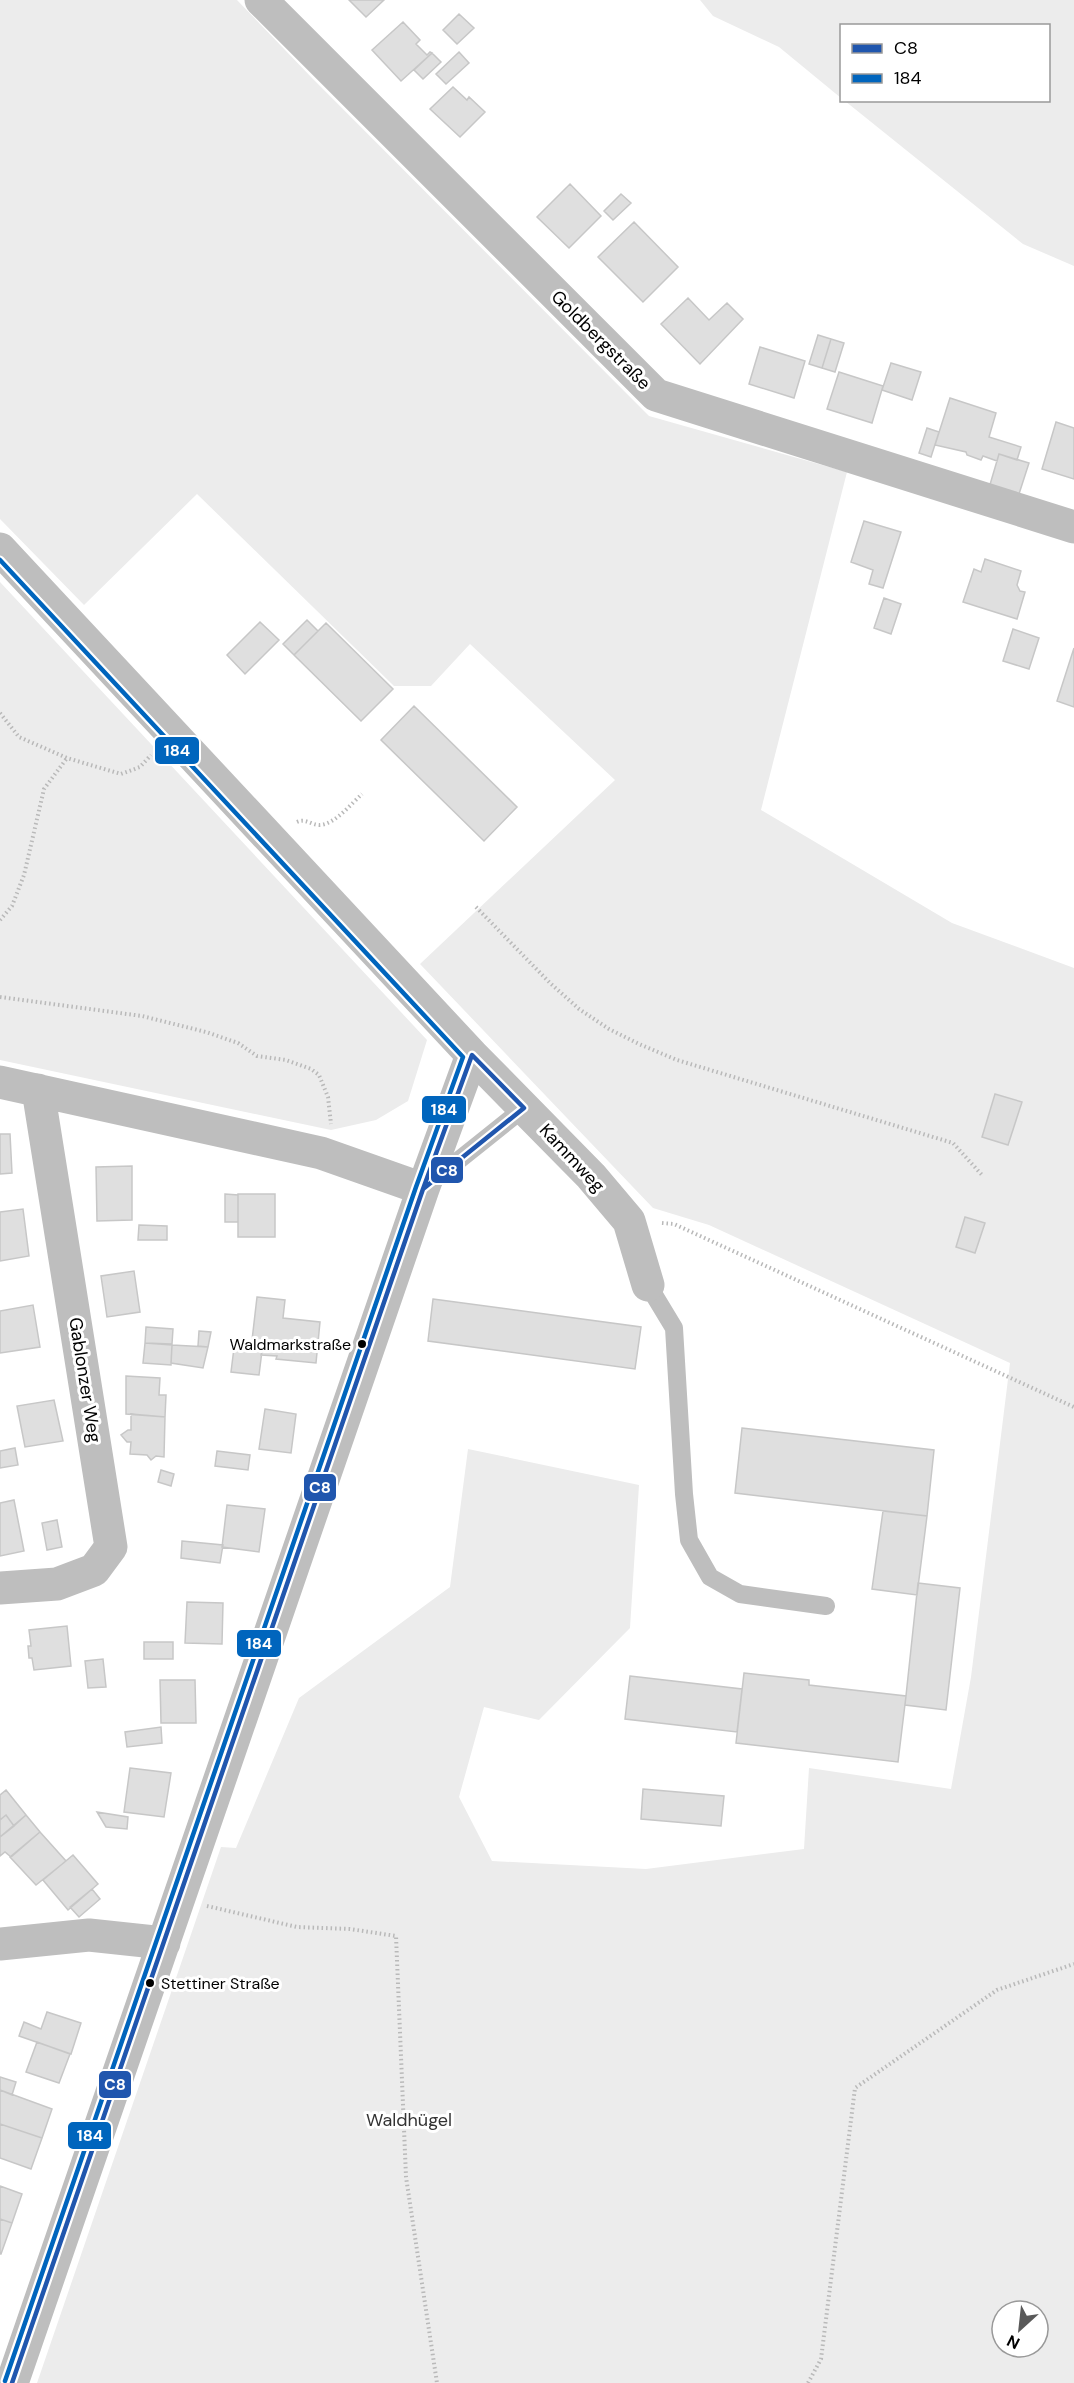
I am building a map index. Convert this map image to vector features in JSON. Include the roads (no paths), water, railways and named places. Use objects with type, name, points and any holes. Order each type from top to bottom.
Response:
[{"type":"street","name":"Goldbergstraße","points":[[261,0],[656,395],[1074,527]]},
{"type":"street","name":"Kammweg","points":[[0,549],[472,1055],[591,1176],[629,1221],[648,1285]]},
{"type":"street","points":[[12,2383],[423,1189],[472,1055]]},
{"type":"street","points":[[0,1082],[334,1157],[423,1189]]},
{"type":"street","name":"Gablonzer Weg","points":[[0,1588],[57,1584],[93,1570],[111,1547],[38,1090]]},
{"type":"street","points":[[0,1944],[90,1935],[164,1943]]},
{"type":"lane","points":[[423,1189],[524,1108]]},
{"type":"lane","points":[[648,1285],[674,1328],[689,1540],[710,1577],[740,1594],[826,1606]]},
{"type":"place","name":"Waldmarkstraße","points":[[362,1344]]},
{"type":"place","name":"Stettiner Straße","points":[[150,1983]]},
{"type":"park label","name":"Waldhügel","points":[[409,2120]]}]
